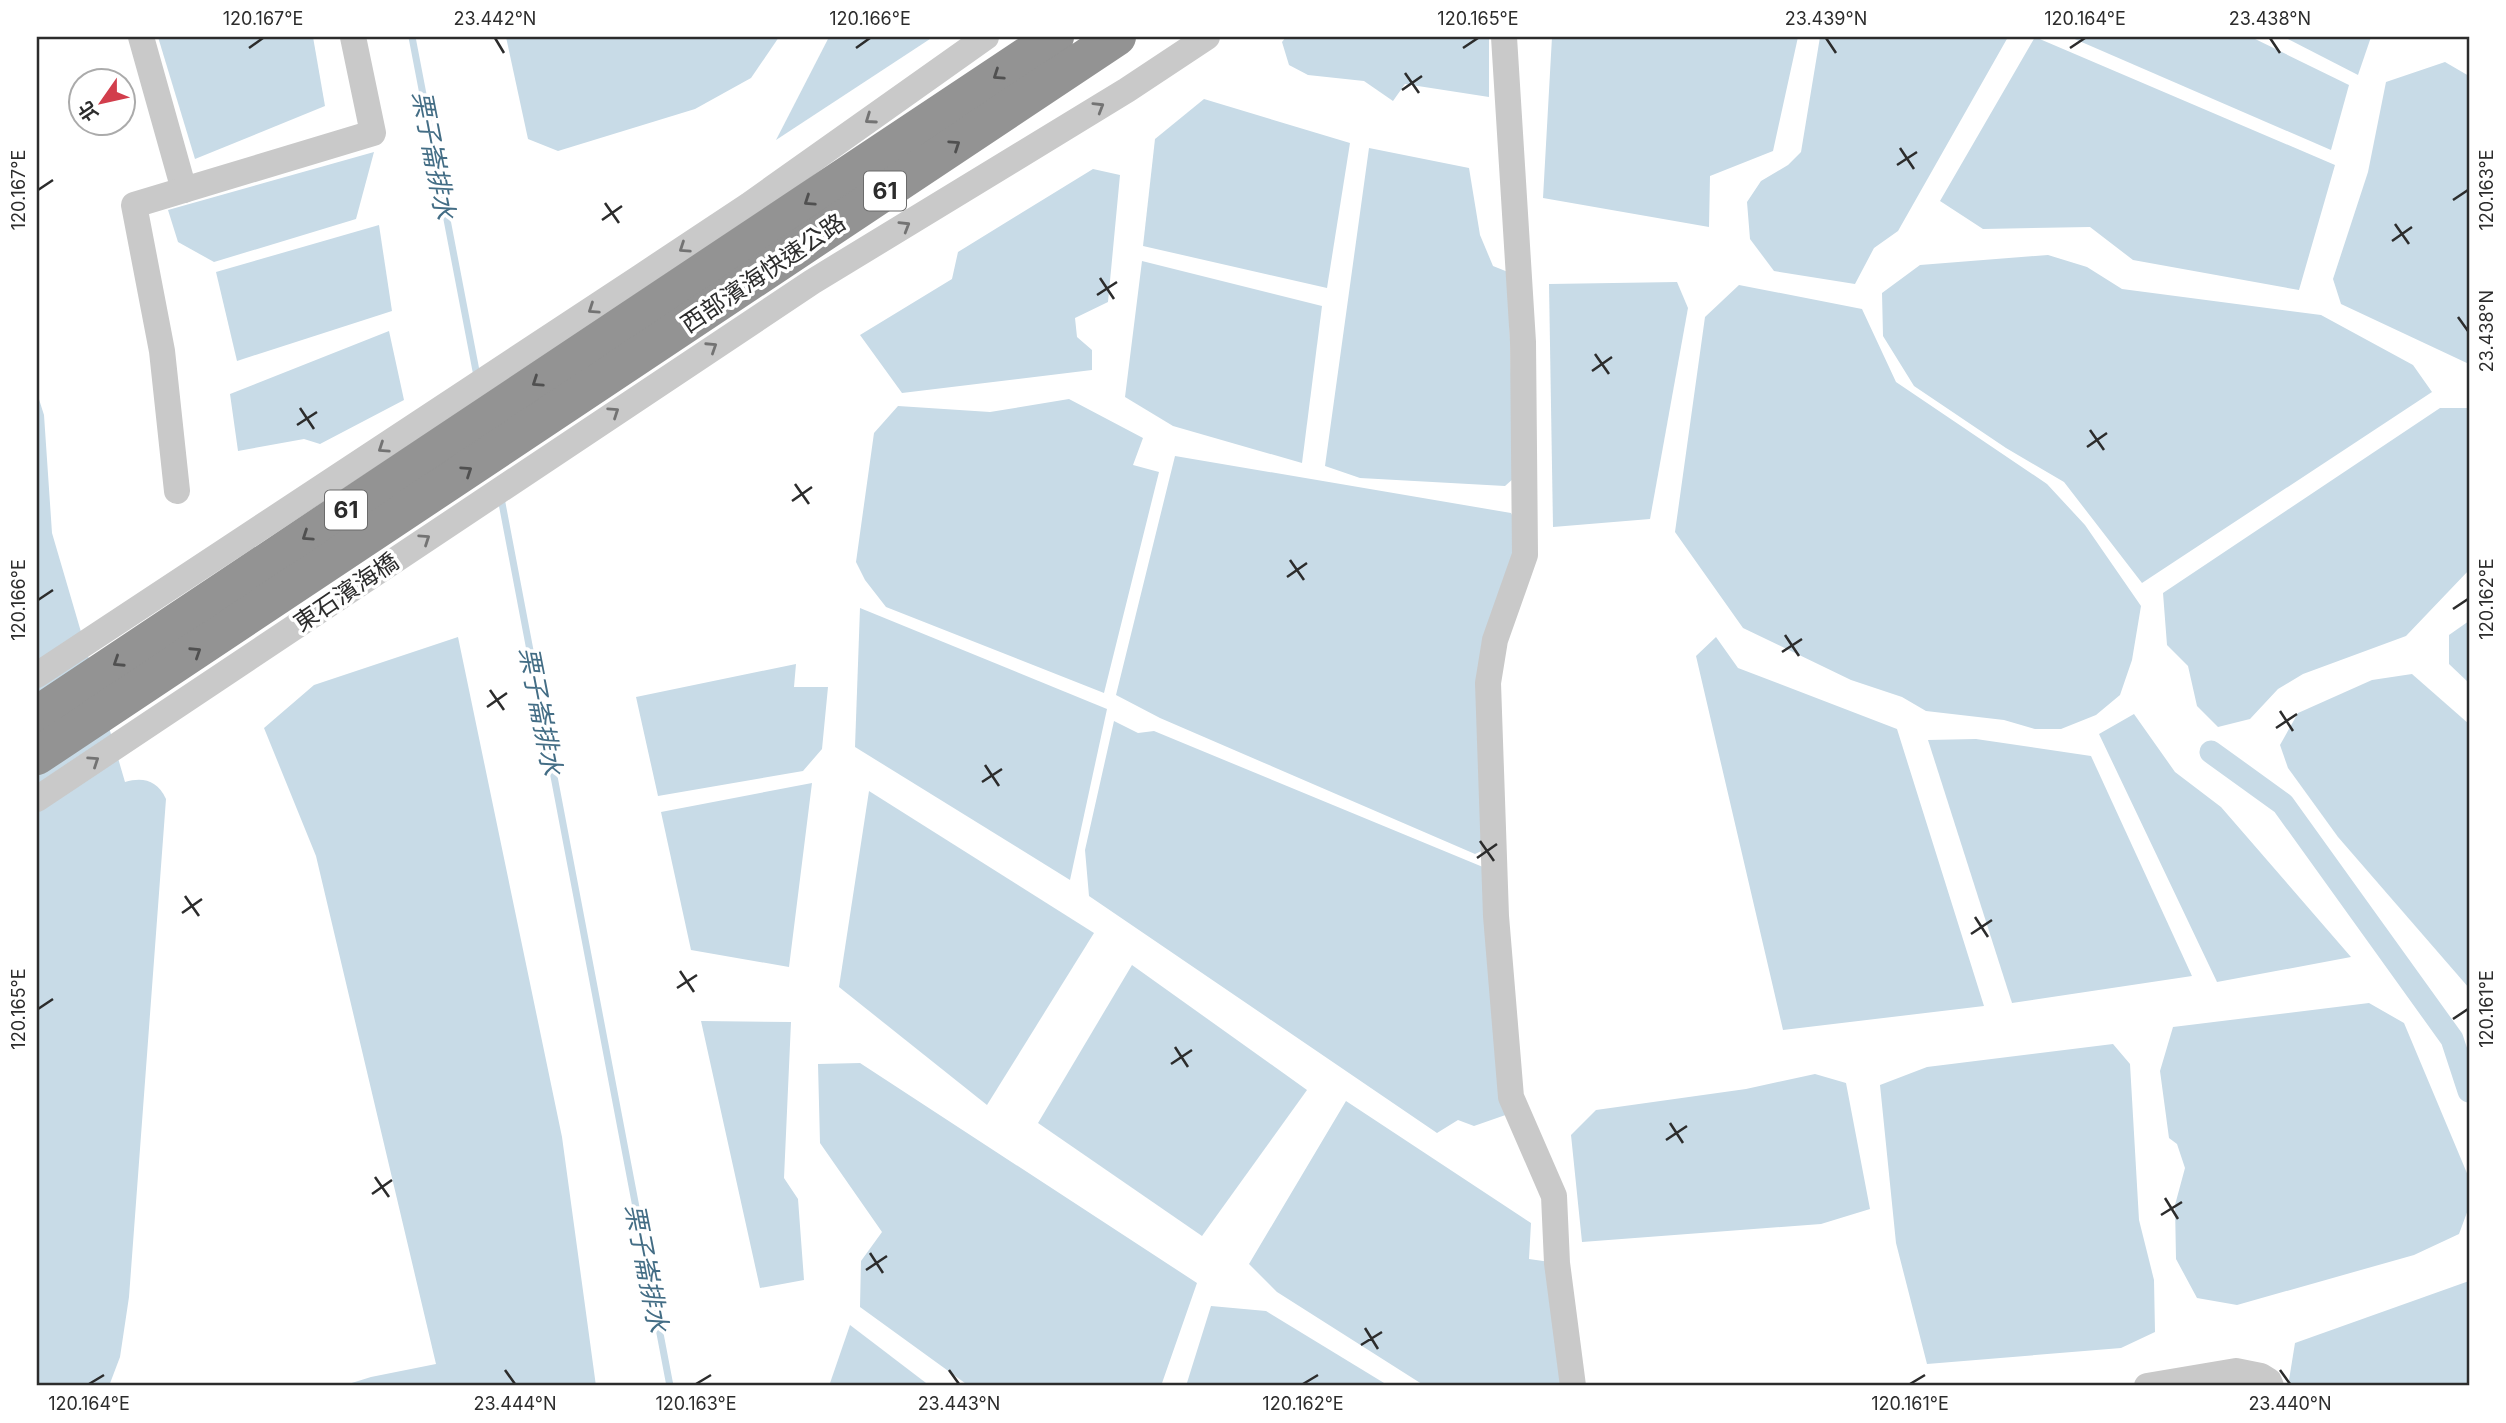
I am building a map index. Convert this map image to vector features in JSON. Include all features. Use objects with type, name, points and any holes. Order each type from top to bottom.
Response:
[{"type":"highway","name":"西部濱海快速公路","points":[[652,287],[1055,37]]},
{"type":"highway","name":"西部濱海快速公路","points":[[654,346],[1117,37]]},
{"type":"highway","name":"61","points":[[37,715],[652,287]]},
{"type":"highway","name":"東石濱海橋","points":[[37,756],[654,346]]},
{"type":"street","points":[[141,37],[184,190]]},
{"type":"street","points":[[177,491],[162,351],[134,205],[373,133],[353,37]]},
{"type":"street","points":[[37,675],[652,287],[749,205],[986,37]]},
{"type":"street","name":"東石濱海橋","points":[[37,799],[812,282],[1127,90],[1207,37]]},
{"type":"street","points":[[1504,37],[1523,342],[1525,555],[1495,640],[1488,683],[1496,916],[1511,1097],[1554,1196],[1557,1263],[1573,1386]]},
{"type":"street","points":[[2147,1386],[2236,1371],[2261,1376],[2269,1381],[2271,1386]]},
{"type":"water","points":[[158,37],[313,37],[325,106],[195,159]]},
{"type":"water","points":[[506,37],[779,37],[751,78],[695,109],[558,151],[528,139]]},
{"type":"water","points":[[829,37],[933,37],[776,140]]},
{"type":"water","points":[[1286,37],[1489,37],[1489,97],[1405,84],[1393,101],[1364,81],[1308,75],[1289,65],[1282,42]]},
{"type":"water","points":[[1552,37],[1798,37],[1773,151],[1710,176],[1709,227],[1543,198]]},
{"type":"water","points":[[1820,37],[2008,37],[1898,231],[1874,248],[1855,284],[1774,271],[1750,239],[1747,202],[1761,181],[1788,165],[1801,152]]},
{"type":"water","points":[[2035,37],[2335,165],[2299,290],[2133,260],[2090,227],[1983,229],[1940,201]]},
{"type":"water","points":[[2070,37],[2251,37],[2349,85],[2331,150]]},
{"type":"water","points":[[2284,37],[2371,37],[2358,75]]},
{"type":"water","points":[[2445,62],[2469,76],[2469,364],[2341,304],[2333,279],[2368,172],[2386,82]]},
{"type":"water","points":[[1204,99],[1350,143],[1327,288],[1143,246],[1155,139]]},
{"type":"water","points":[[1369,148],[1469,168],[1480,235],[1493,266],[1508,272],[1514,478],[1505,486],[1360,478],[1325,466]]},
{"type":"water","points":[[374,152],[356,219],[214,262],[178,242],[168,210]]},
{"type":"water","points":[[1093,169],[1120,175],[1108,302],[1075,318],[1077,337],[1092,350],[1092,370],[902,393],[860,335],[952,279],[958,252]]},
{"type":"water","points":[[379,225],[392,311],[237,361],[216,272]]},
{"type":"water","points":[[2048,255],[2087,267],[2122,289],[2321,315],[2413,365],[2432,392],[2142,583],[2064,482],[2006,448],[1914,386],[1883,336],[1882,293],[1920,265]]},
{"type":"water","points":[[1142,261],[1322,306],[1302,463],[1173,426],[1125,397]]},
{"type":"water","points":[[1677,282],[1688,308],[1650,519],[1553,527],[1549,284]]},
{"type":"water","points":[[1739,285],[1862,309],[1896,382],[2047,484],[2085,525],[2141,606],[2132,660],[2120,695],[2096,715],[2061,729],[2035,729],[2004,720],[1926,711],[1902,697],[1851,680],[1743,628],[1675,532],[1705,317]]},
{"type":"water","points":[[389,331],[404,400],[320,444],[304,439],[238,451],[230,394]]},
{"type":"water","points":[[37,393],[44,415],[52,533],[125,782],[144,780],[154,784],[166,799],[129,1297],[120,1357],[109,1386],[37,1386]]},
{"type":"water","points":[[1069,399],[1143,438],[1133,465],[1159,472],[1104,693],[886,607],[865,580],[856,562],[874,433],[898,406],[990,412]]},
{"type":"water","points":[[2440,408],[2469,408],[2469,570],[2406,636],[2303,674],[2278,689],[2250,719],[2218,727],[2197,706],[2188,666],[2167,645],[2163,593]]},
{"type":"water","points":[[1175,456],[1511,513],[1525,540],[1492,661],[1494,845],[1475,854],[1160,718],[1116,695]]},
{"type":"water","points":[[860,608],[1107,709],[1070,880],[855,747]]},
{"type":"water","points":[[2469,621],[2469,683],[2449,664],[2449,635]]},
{"type":"water","points":[[458,637],[562,1137],[596,1386],[342,1386],[371,1377],[436,1364],[316,856],[264,728],[314,685]]},
{"type":"water","points":[[1716,637],[1738,668],[1897,729],[1984,1006],[1783,1030],[1696,656]]},
{"type":"water","points":[[796,664],[794,687],[828,687],[822,749],[803,771],[658,796],[636,697]]},
{"type":"water","points":[[2412,674],[2469,724],[2469,988],[2338,837],[2288,768],[2280,745],[2298,713],[2372,680]]},
{"type":"water","points":[[2134,714],[2175,772],[2221,807],[2351,957],[2217,982],[2099,734]]},
{"type":"water","points":[[1114,721],[1138,733],[1154,731],[1495,872],[1517,1111],[1474,1126],[1458,1120],[1437,1133],[1089,896],[1085,850]]},
{"type":"water","points":[[1976,739],[2091,756],[2192,976],[2012,1003],[1928,740]]},
{"type":"water","points":[[812,783],[789,967],[691,950],[661,812]]},
{"type":"water","points":[[869,791],[1094,933],[987,1105],[839,987]]},
{"type":"water","points":[[1132,965],[1307,1090],[1202,1236],[1038,1123]]},
{"type":"water","points":[[2369,1003],[2404,1023],[2469,1178],[2469,1207],[2459,1234],[2414,1255],[2237,1305],[2197,1298],[2176,1259],[2175,1205],[2185,1168],[2177,1144],[2169,1138],[2160,1071],[2173,1027]]},
{"type":"water","points":[[701,1021],[791,1022],[784,1178],[798,1199],[804,1280],[760,1288]]},
{"type":"water","points":[[2113,1044],[2130,1064],[2139,1220],[2154,1280],[2155,1332],[2121,1348],[1927,1364],[1896,1243],[1880,1085],[1927,1067]]},
{"type":"water","points":[[860,1063],[1197,1283],[1161,1386],[969,1386],[860,1307],[861,1261],[882,1232],[820,1143],[818,1064]]},
{"type":"water","points":[[1815,1074],[1846,1083],[1870,1209],[1821,1224],[1582,1242],[1571,1135],[1596,1110],[1746,1089]]},
{"type":"water","points":[[1346,1101],[1531,1223],[1529,1259],[1557,1263],[1570,1386],[1425,1386],[1277,1292],[1249,1264]]},
{"type":"water","points":[[2469,1281],[2469,1386],[2291,1386],[2289,1380],[2295,1343]]},
{"type":"water","points":[[1211,1306],[1266,1311],[1389,1386],[1186,1386]]},
{"type":"water","points":[[850,1325],[930,1386],[829,1386]]},
{"type":"waterway","name":"栗子崙排水","points":[[412,37],[477,376]]},
{"type":"waterway","name":"栗子崙排水","points":[[501,498],[670,1386]]},
{"type":"waterway","points":[[2211,752],[2283,804],[2452,1039],[2469,1091]]}]
